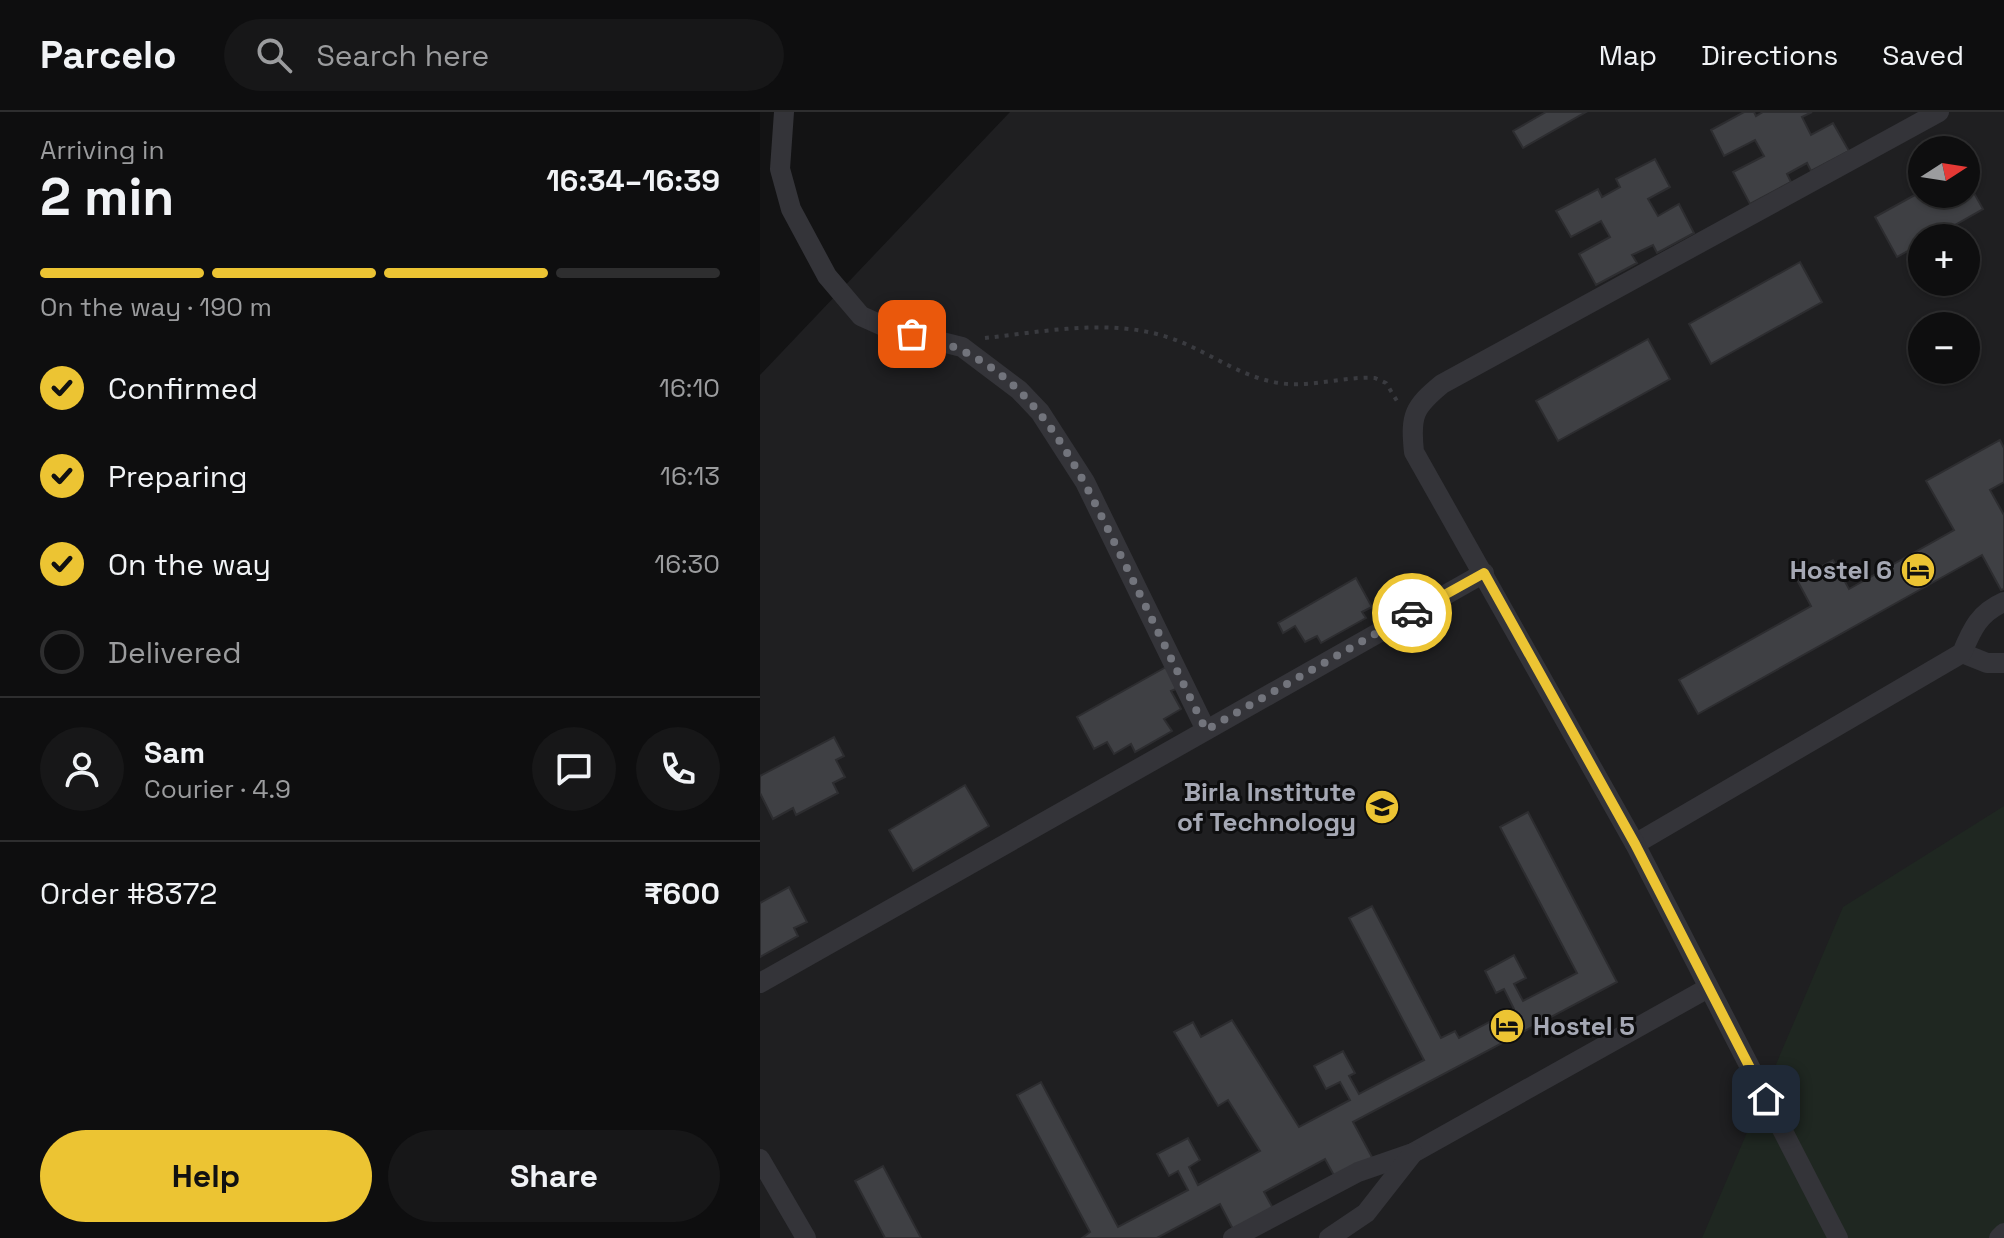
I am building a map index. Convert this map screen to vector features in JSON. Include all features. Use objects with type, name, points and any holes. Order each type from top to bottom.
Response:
[{"type":"street","points":[[784,112],[780,169],[791,209],[827,276],[861,316],[890,329],[947,342],[983,361],[1019,390],[1059,437],[1206,730]]},
{"type":"street","points":[[1838,1238],[1635,844],[1414,452],[1410,422],[1421,401],[1442,384],[1939,112]]},
{"type":"street","points":[[760,983],[1484,573]]},
{"type":"street","points":[[1635,844],[1962,653],[1974,624],[1988,609],[2004,602]]},
{"type":"street","points":[[1962,653],[1987,663],[2004,663]]},
{"type":"street","points":[[1233,1238],[1358,1172],[1413,1153],[1708,988]]},
{"type":"street","points":[[1329,1238],[1366,1213],[1413,1153]]},
{"type":"street","points":[[760,1159],[806,1238]]},
{"type":"street","points":[[1999,1238],[2004,1233]]},
{"type":"path","points":[[947,342],[1094,328],[1147,332],[1168,337],[1236,372],[1268,381],[1304,384],[1375,378],[1386,383],[1410,422]]},
{"type":"shaded area","name":"Birla Institute of Technology","points":[[1010,112],[2004,112],[2004,1238],[760,1238],[760,375]]},
{"type":"shaded area","points":[[2004,806],[2004,1238],[1702,1238],[1843,907]]},
{"type":"building","points":[[1546,112],[1586,112],[1523,148],[1513,131]]},
{"type":"building","points":[[1744,112],[1754,112],[1756,116],[1763,112],[1812,112],[1802,117],[1811,135],[1833,123],[1849,151],[1811,171],[1807,163],[1787,174],[1791,182],[1750,204],[1733,172],[1764,156],[1755,140],[1724,156],[1711,130]]},
{"type":"building","points":[[1655,159],[1670,187],[1648,199],[1658,216],[1679,204],[1694,233],[1657,253],[1653,245],[1632,255],[1637,263],[1596,285],[1579,254],[1610,237],[1601,221],[1571,237],[1556,211],[1598,189],[1602,197],[1620,187],[1616,179]]},
{"type":"building","points":[[1908,199],[1908,208],[1980,208],[1980,204],[1983,209],[1957,224],[1908,224],[1908,251],[1897,257],[1875,217]]},
{"type":"building","points":[[1800,262],[1822,302],[1711,364],[1689,324]]},
{"type":"building","points":[[1648,339],[1670,379],[1558,441],[1536,401]]},
{"type":"building","name":"Hostel 6","points":[[2000,440],[2004,448],[2004,482],[1990,490],[2004,515],[2004,589],[2001,590],[1982,555],[1698,714],[1679,680],[1811,606],[1797,580],[1833,560],[1849,589],[1954,530],[1926,481]]},
{"type":"building","points":[[1356,578],[1372,607],[1362,612],[1366,618],[1321,643],[1317,636],[1305,642],[1295,626],[1283,633],[1278,623]]},
{"type":"building","points":[[1166,667],[1178,688],[1171,691],[1181,709],[1164,719],[1172,731],[1135,752],[1131,744],[1114,754],[1107,742],[1094,749],[1077,717]]},
{"type":"building","points":[[834,737],[844,756],[836,760],[845,777],[833,783],[838,793],[796,815],[793,808],[773,819],[760,793],[760,776]]},
{"type":"building","points":[[965,785],[989,826],[913,871],[889,830]]},
{"type":"building","name":"Hostel 5","points":[[1528,812],[1617,982],[1353,1122],[1373,1159],[1336,1179],[1325,1159],[1264,1192],[1275,1212],[1235,1233],[1220,1204],[1157,1238],[1082,1238],[1090,1232],[1017,1095],[1041,1082],[1118,1227],[1188,1190],[1178,1171],[1169,1176],[1157,1154],[1188,1138],[1200,1160],[1189,1167],[1198,1185],[1260,1151],[1228,1100],[1218,1106],[1174,1032],[1193,1022],[1201,1037],[1232,1020],[1299,1127],[1350,1100],[1340,1082],[1326,1089],[1314,1066],[1343,1051],[1355,1073],[1349,1076],[1359,1094],[1424,1060],[1349,918],[1372,906],[1441,1038],[1455,1031],[1459,1038],[1514,1009],[1504,989],[1496,993],[1485,971],[1514,955],[1526,978],[1514,984],[1523,1001],[1577,973],[1500,827]]},
{"type":"building","points":[[789,887],[807,922],[794,928],[798,936],[760,957],[760,903]]},
{"type":"building","points":[[883,1166],[921,1238],[885,1238],[855,1181]]},
{"type":"way so far","points":[[912,334],[962,347],[983,361],[1019,390],[1059,437],[1085,482],[1206,730],[1412,613]]},
{"type":"place","name":"Hostel 6","points":[[1918,570]]},
{"type":"place","name":"Birla Institute of Technology","points":[[1382,807]]},
{"type":"place","name":"Hostel 5","points":[[1507,1026]]},
{"type":"route","points":[[1412,613],[1484,573],[1635,844],[1766,1099]]}]
